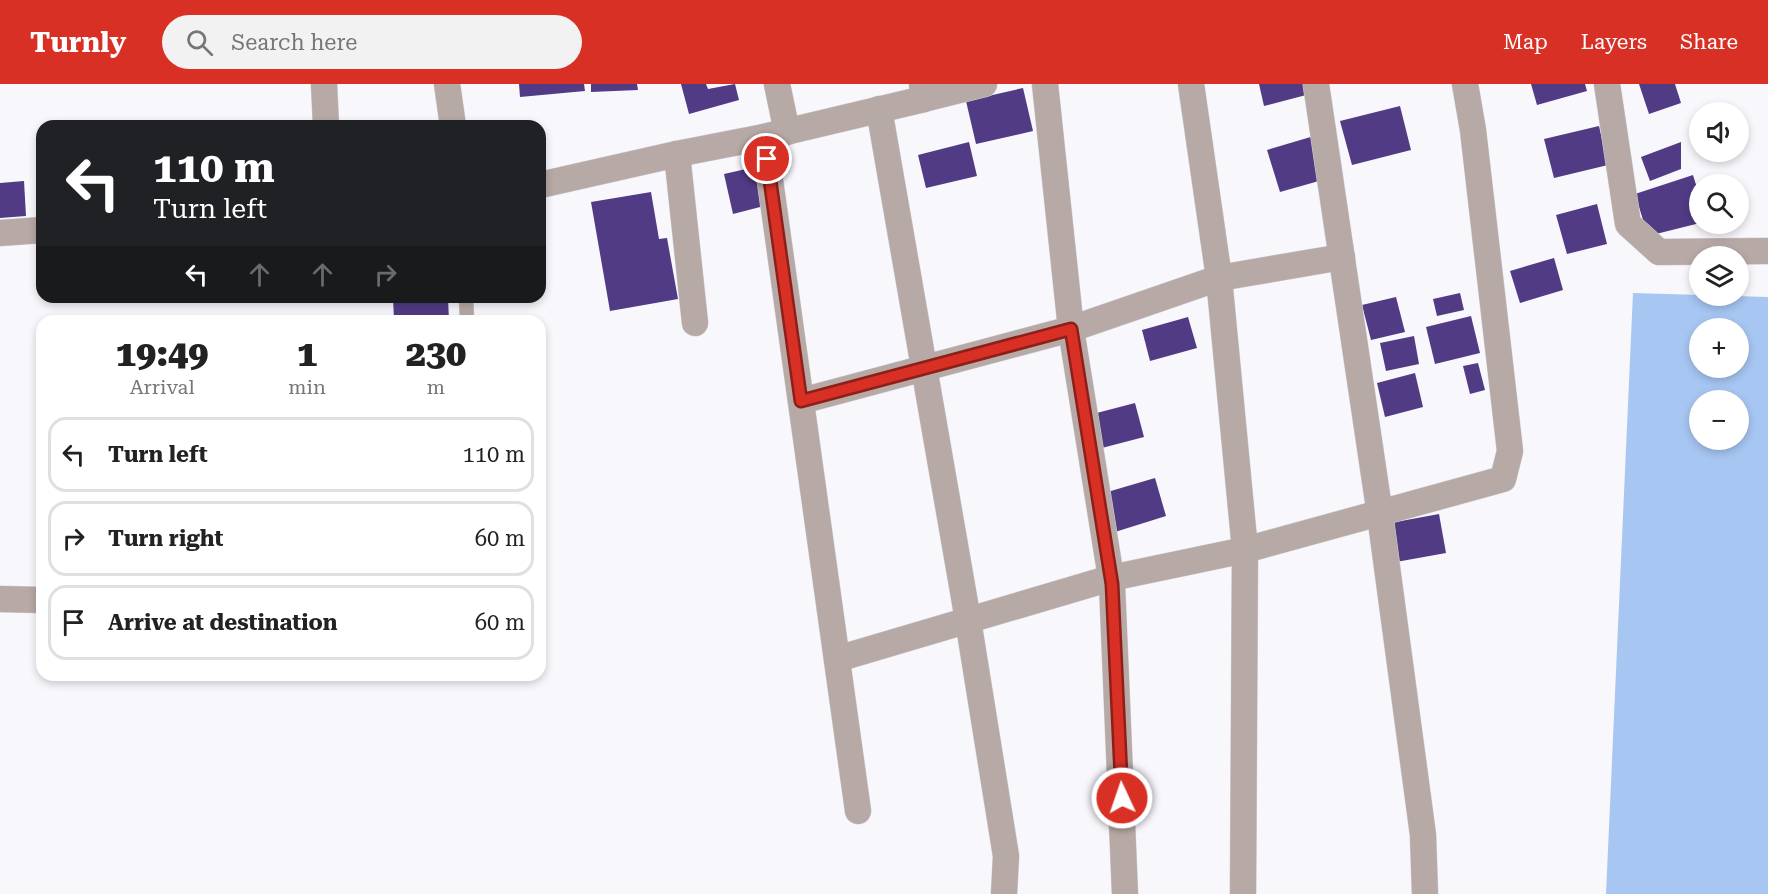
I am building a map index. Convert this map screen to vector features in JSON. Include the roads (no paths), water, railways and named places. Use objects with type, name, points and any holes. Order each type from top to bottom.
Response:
[{"type":"street","points":[[324,84],[326,120]]},
{"type":"street","points":[[447,84],[452,120]]},
{"type":"street","points":[[777,84],[776,135],[801,401],[858,811]]},
{"type":"street","points":[[546,183],[776,135],[879,110],[923,91],[984,84]]},
{"type":"street","points":[[1045,84],[1071,329],[1111,578],[1125,894]]},
{"type":"street","points":[[1191,84],[1219,278],[1245,550],[1243,894]]},
{"type":"street","points":[[1316,84],[1380,515],[1423,836],[1425,894]]},
{"type":"street","points":[[837,659],[1111,578],[1245,550],[1380,515],[1503,479],[1510,451],[1473,130],[1465,84]]},
{"type":"street","points":[[1607,84],[1628,224],[1659,252],[1768,251]]},
{"type":"street","points":[[879,110],[968,620],[1006,856],[1004,894]]},
{"type":"street","points":[[677,154],[695,323]]},
{"type":"street","points":[[0,233],[36,230]]},
{"type":"street","points":[[801,401],[1071,329],[1219,278],[1342,257]]},
{"type":"street","points":[[0,599],[36,600]]},
{"type":"water","points":[[1633,293],[1689,295],[1689,306],[1749,306],[1749,296],[1768,297],[1768,894],[1606,894]]}]
